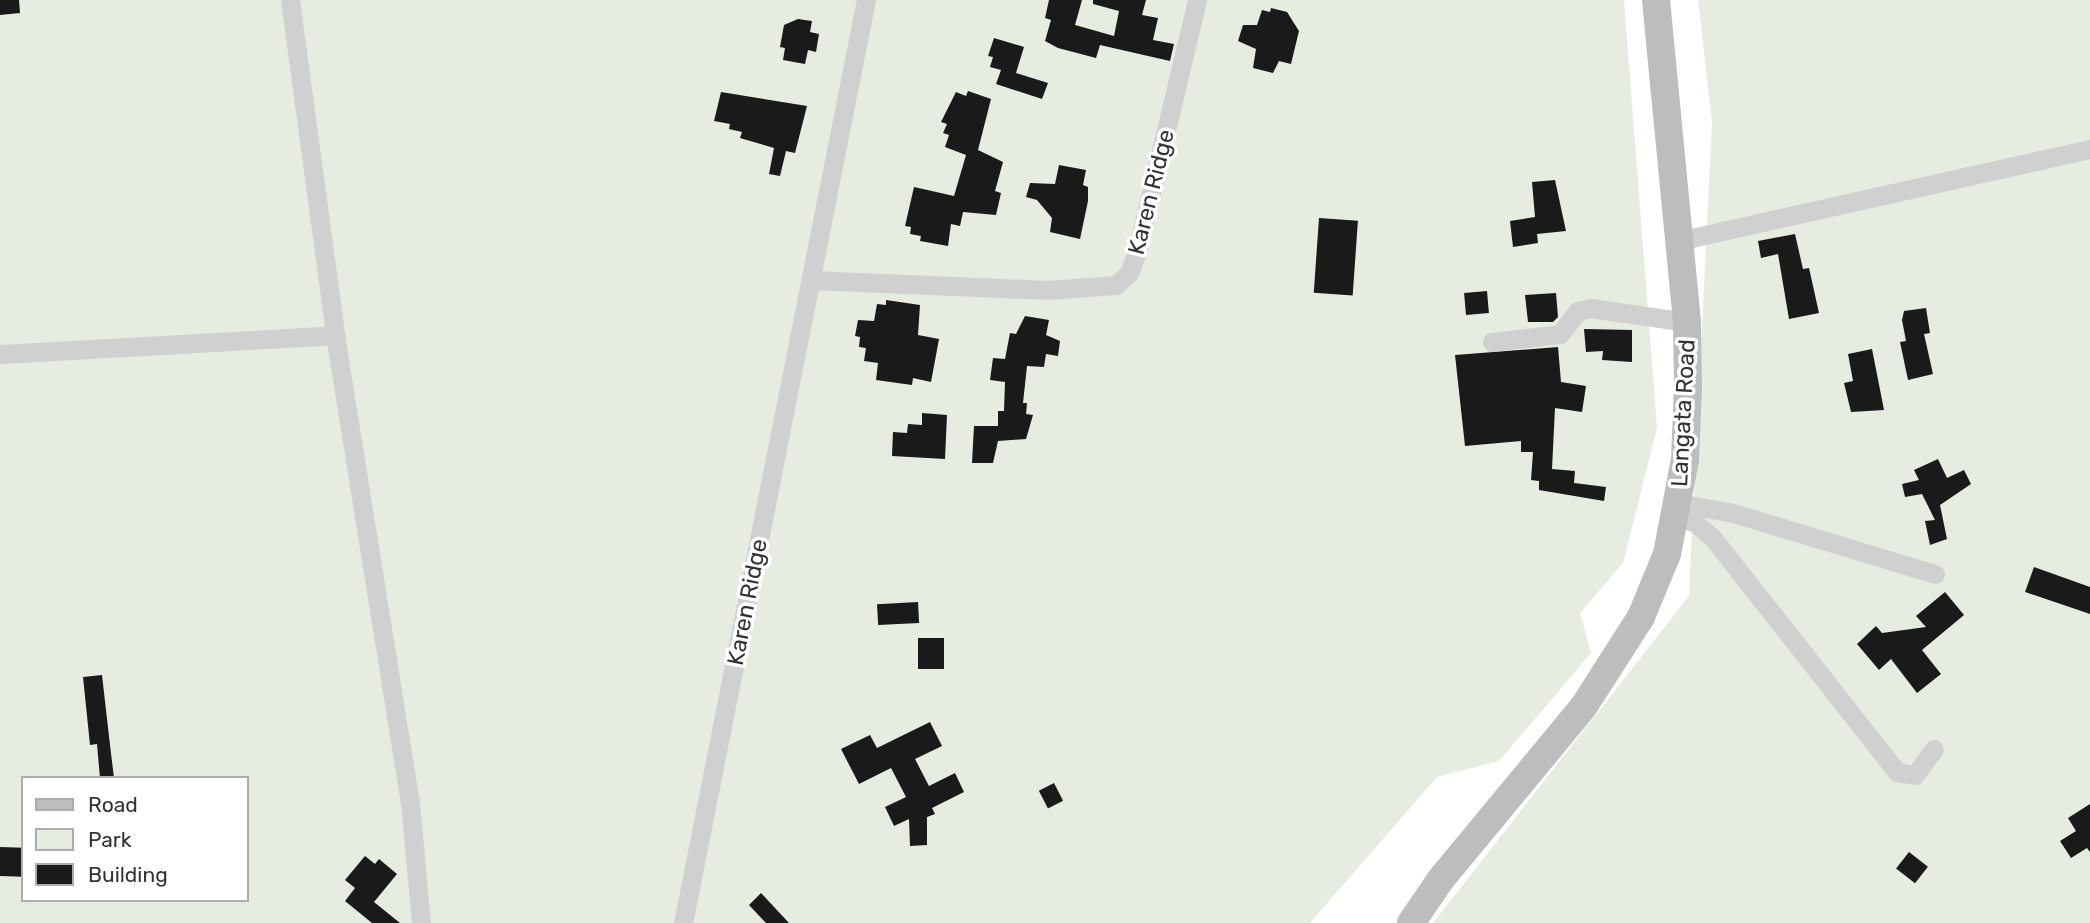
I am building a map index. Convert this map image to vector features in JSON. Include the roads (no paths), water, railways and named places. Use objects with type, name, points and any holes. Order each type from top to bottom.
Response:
[{"type":"main road","name":"Langata Road","points":[[1411,923],[1441,879],[1584,706],[1622,650],[1654,590],[1677,510],[1686,449],[1687,322],[1656,0]]},
{"type":"main road","name":"Langata Road","points":[[1393,923],[1441,879]]},
{"type":"street","points":[[290,0],[335,335],[410,802],[421,923]]},
{"type":"street","name":"Karen Ridge","points":[[683,923],[866,0]]},
{"type":"street","name":"Karen Ridge","points":[[811,280],[1046,290],[1116,285],[1129,273],[1137,252],[1196,0]]},
{"type":"street","points":[[1678,241],[2090,149]]},
{"type":"street","points":[[1492,342],[1560,334],[1578,311],[1590,308],[1687,322]]},
{"type":"street","points":[[0,354],[335,335]]},
{"type":"street","points":[[1677,510],[1733,513],[1935,574]]},
{"type":"street","points":[[1677,510],[1712,537],[1897,772],[1915,775],[1934,750]]}]
